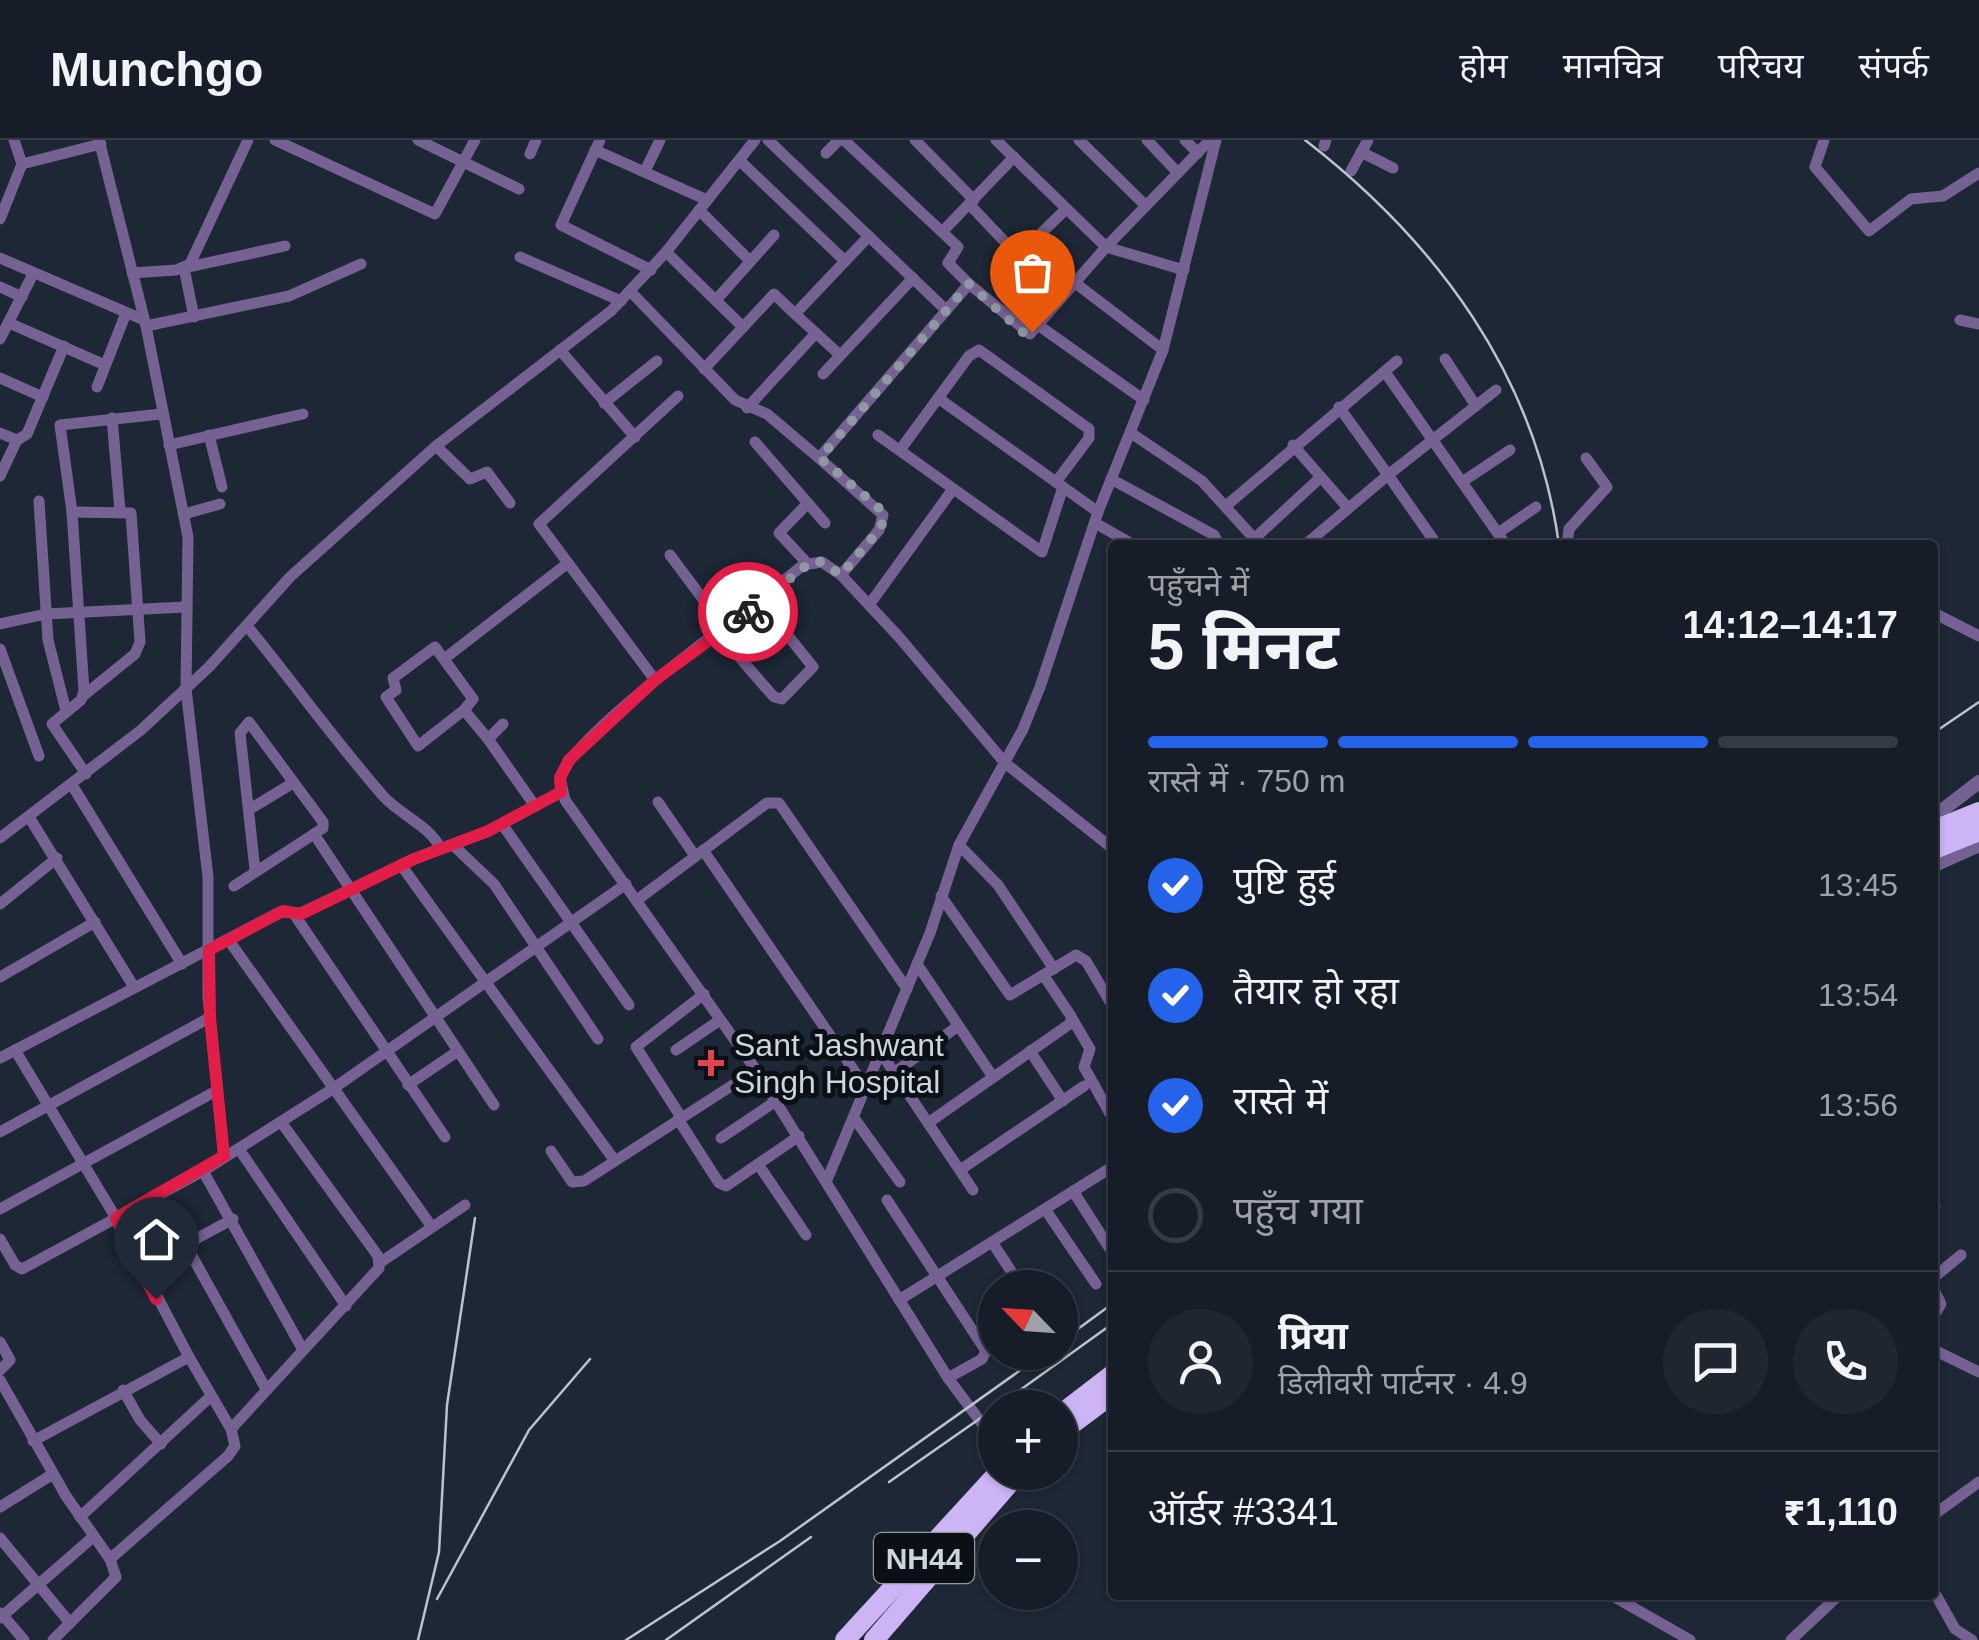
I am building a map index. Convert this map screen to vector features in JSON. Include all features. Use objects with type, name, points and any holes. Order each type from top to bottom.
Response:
[{"type":"highway","points":[[1938,829],[1979,812]]},
{"type":"highway","points":[[1938,848],[1979,831]]},
{"type":"highway","points":[[1078,1401],[1108,1377]]},
{"type":"highway","points":[[1078,1420],[1108,1397]]},
{"type":"highway","name":"NH44","points":[[845,1640],[982,1490]]},
{"type":"highway","name":"NH44","points":[[874,1640],[922,1590],[1004,1490]]},
{"type":"street","points":[[14,140],[22,164]]},
{"type":"street","points":[[184,268],[196,255],[248,140]]},
{"type":"street","points":[[275,140],[435,214],[475,140]]},
{"type":"street","points":[[418,140],[520,189]]},
{"type":"street","points":[[530,154],[536,140]]},
{"type":"street","points":[[645,171],[660,140]]},
{"type":"street","points":[[0,838],[86,774],[186,689],[290,577],[436,446],[626,296],[755,140]]},
{"type":"street","points":[[768,140],[946,310]]},
{"type":"street","points":[[826,153],[842,140],[958,248],[948,263],[1024,333],[1038,325],[1106,246],[1213,140]]},
{"type":"street","points":[[915,140],[1041,280]]},
{"type":"street","points":[[996,140],[1106,246],[1184,270]]},
{"type":"street","points":[[1079,140],[1146,206]]},
{"type":"street","points":[[1147,140],[1178,173]]},
{"type":"street","points":[[1185,140],[1198,153]]},
{"type":"street","points":[[827,1180],[917,964],[959,845],[1005,762],[1040,687],[1096,518],[1163,350],[1213,140]]},
{"type":"street","points":[[1824,140],[1815,167],[1868,231],[1911,198],[1944,196],[1979,173]]},
{"type":"street","points":[[0,219],[6,186],[22,164],[100,142],[145,323],[184,514],[188,551],[184,607],[186,689],[208,877],[210,1018],[224,1156]]},
{"type":"street","points":[[650,270],[563,229],[562,220],[597,145],[703,205],[750,262]]},
{"type":"street","points":[[1352,171],[1364,146],[1393,168]]},
{"type":"street","points":[[942,232],[1014,157]]},
{"type":"street","points":[[739,160],[845,261]]},
{"type":"street","points":[[1018,256],[1065,210]]},
{"type":"street","points":[[716,300],[774,235]]},
{"type":"street","points":[[795,314],[869,236]]},
{"type":"street","points":[[132,274],[184,268],[285,246]]},
{"type":"street","points":[[666,252],[743,326]]},
{"type":"street","points":[[520,256],[626,296],[747,408],[767,414],[883,514],[879,530],[841,575]]},
{"type":"street","points":[[0,258],[145,323],[194,317],[289,296],[361,264]]},
{"type":"street","points":[[184,268],[194,317]]},
{"type":"street","points":[[0,339],[33,274]]},
{"type":"street","points":[[823,374],[913,278]]},
{"type":"street","points":[[1074,282],[1163,350]]},
{"type":"street","points":[[820,458],[969,284]]},
{"type":"street","points":[[0,287],[22,297]]},
{"type":"street","points":[[704,369],[774,294],[840,355]]},
{"type":"street","points":[[97,387],[126,313]]},
{"type":"street","points":[[1960,320],[1979,324]]},
{"type":"street","points":[[10,323],[105,365]]},
{"type":"street","points":[[1038,325],[1144,400]]},
{"type":"street","points":[[747,408],[816,333]]},
{"type":"street","points":[[0,476],[17,440],[27,434],[64,346]]},
{"type":"street","points":[[560,350],[635,437]]},
{"type":"street","points":[[878,435],[1042,552],[1060,485],[1089,438],[1089,429],[980,350],[974,352],[900,450]]},
{"type":"street","points":[[1445,359],[1476,406]]},
{"type":"street","points":[[604,403],[657,361]]},
{"type":"street","points":[[1227,506],[1293,446],[1398,361]]},
{"type":"street","points":[[1385,372],[1501,540]]},
{"type":"street","points":[[0,378],[43,397]]},
{"type":"street","points":[[1311,540],[1496,390]]},
{"type":"street","points":[[655,680],[538,524],[678,396]]},
{"type":"street","points":[[938,398],[1060,485],[1127,540]]},
{"type":"street","points":[[1340,407],[1434,540]]},
{"type":"street","points":[[83,696],[72,512],[60,425],[161,414]]},
{"type":"street","points":[[168,445],[303,414]]},
{"type":"street","points":[[112,418],[120,510]]},
{"type":"street","points":[[0,433],[17,440]]},
{"type":"street","points":[[1131,433],[1192,474],[1256,540]]},
{"type":"street","points":[[209,434],[222,487]]},
{"type":"street","points":[[755,442],[825,523]]},
{"type":"street","points":[[436,446],[470,479],[487,472],[510,503]]},
{"type":"street","points":[[1293,446],[1348,508]]},
{"type":"street","points":[[1462,482],[1510,450]]},
{"type":"street","points":[[1568,540],[1569,529],[1607,487],[1586,458]]},
{"type":"street","points":[[1260,540],[1320,477]]},
{"type":"street","points":[[1111,479],[1214,535],[1216,540]]},
{"type":"street","points":[[869,604],[953,489]]},
{"type":"street","points":[[39,502],[46,614],[66,711]]},
{"type":"street","points":[[807,563],[779,533],[808,503]]},
{"type":"street","points":[[184,514],[220,504]]},
{"type":"street","points":[[1503,540],[1536,506]]},
{"type":"street","points":[[72,512],[120,510],[132,515],[138,650],[53,721],[53,728],[86,774]]},
{"type":"street","points":[[670,555],[723,632],[774,697],[782,699],[813,667],[761,602]]},
{"type":"street","points":[[978,1419],[948,1378],[756,1070],[561,792],[560,778],[569,760],[655,680],[723,632],[807,563],[822,562],[869,604],[1005,762],[1108,845]]},
{"type":"street","points":[[444,659],[568,563]]},
{"type":"street","points":[[0,624],[46,614],[184,607]]},
{"type":"street","points":[[1938,615],[1979,636]]},
{"type":"street","points":[[246,626],[398,811],[484,872],[598,1039]]},
{"type":"street","points":[[435,647],[473,699],[464,710],[418,746],[386,697],[396,690],[393,678],[435,647]]},
{"type":"street","points":[[0,649],[39,756]]},
{"type":"street","points":[[464,710],[535,806]]},
{"type":"street","points":[[234,886],[323,828],[323,822],[258,728],[245,722],[240,733],[255,870]]},
{"type":"street","points":[[488,740],[503,724]]},
{"type":"street","points":[[33,740],[53,728]]},
{"type":"street","points":[[250,809],[294,782]]},
{"type":"street","points":[[1938,813],[1979,782]]},
{"type":"street","points":[[72,785],[182,964]]},
{"type":"street","points":[[0,1058],[230,942],[283,911],[294,914],[351,890],[502,824],[561,792]]},
{"type":"street","points":[[658,802],[699,853],[866,1088]]},
{"type":"street","points":[[637,900],[767,802],[783,805],[907,989]]},
{"type":"street","points":[[28,817],[134,988]]},
{"type":"street","points":[[502,824],[629,1006]]},
{"type":"street","points":[[314,834],[494,1104]]},
{"type":"street","points":[[959,845],[998,885],[1049,972],[1090,1049],[1084,1067],[1108,1110]]},
{"type":"street","points":[[1938,863],[1979,845]]},
{"type":"street","points":[[0,904],[56,858]]},
{"type":"street","points":[[401,865],[615,1160]]},
{"type":"street","points":[[0,1239],[15,1266],[22,1269],[202,1171],[334,1088],[626,884]]},
{"type":"street","points":[[941,896],[1010,995],[1082,956],[1108,998]]},
{"type":"street","points":[[294,914],[445,1137]]},
{"type":"street","points":[[0,977],[95,922]]},
{"type":"street","points":[[230,942],[432,1227]]},
{"type":"street","points":[[917,964],[993,1077]]},
{"type":"street","points":[[704,994],[636,1047],[722,1185],[730,1186],[798,1136]]},
{"type":"street","points":[[0,1132],[210,1018]]},
{"type":"street","points":[[676,1050],[720,1020]]},
{"type":"street","points":[[928,1123],[1073,1020]]},
{"type":"street","points":[[894,1073],[958,1026]]},
{"type":"street","points":[[15,1050],[116,1218],[140,1270],[231,1429],[234,1446],[228,1456],[110,1559]]},
{"type":"street","points":[[408,1085],[458,1051]]},
{"type":"street","points":[[1030,1051],[1063,1101]]},
{"type":"street","points":[[881,1053],[973,1190]]},
{"type":"street","points":[[550,1151],[575,1183],[756,1070]]},
{"type":"street","points":[[960,1170],[1084,1086]]},
{"type":"street","points":[[0,1209],[216,1091]]},
{"type":"street","points":[[721,1138],[776,1101]]},
{"type":"street","points":[[854,1118],[900,1182]]},
{"type":"street","points":[[281,1122],[380,1262]]},
{"type":"street","points":[[238,1149],[346,1306]]},
{"type":"street","points":[[758,1164],[806,1235]]},
{"type":"street","points":[[899,1300],[1108,1169]]},
{"type":"street","points":[[202,1171],[233,1219],[303,1350]]},
{"type":"street","points":[[1073,1191],[1108,1246]]},
{"type":"street","points":[[887,1200],[986,1351],[982,1359],[948,1378]]},
{"type":"street","points":[[231,1429],[346,1306],[380,1262],[466,1205]]},
{"type":"street","points":[[1045,1209],[1096,1284]]},
{"type":"street","points":[[140,1270],[233,1219]]},
{"type":"street","points":[[992,1242],[1010,1270]]},
{"type":"street","points":[[187,1246],[266,1389]]},
{"type":"street","points":[[1938,1277],[1961,1255]]},
{"type":"street","points":[[0,1342],[10,1360],[0,1370]]},
{"type":"street","points":[[1938,1352],[1979,1372]]},
{"type":"street","points":[[33,1441],[189,1357]]},
{"type":"street","points":[[0,1380],[53,1474],[110,1559],[116,1578],[54,1640]]},
{"type":"street","points":[[124,1390],[140,1420],[161,1444]]},
{"type":"street","points":[[80,1517],[210,1397]]},
{"type":"street","points":[[0,1507],[53,1474]]},
{"type":"street","points":[[1938,1512],[1979,1482]]},
{"type":"street","points":[[24,1640],[1,1615],[93,1536]]},
{"type":"street","points":[[0,1538],[70,1623]]},
{"type":"street","points":[[1938,1599],[1955,1629],[1972,1640]]},
{"type":"street","points":[[1621,1600],[1690,1640]]},
{"type":"street","points":[[1791,1640],[1834,1600]]},
{"type":"railway","points":[[1305,140],[1397,223],[1473,317],[1503,369],[1528,425],[1547,483],[1558,540]]},
{"type":"railway","points":[[1938,730],[1979,702]]},
{"type":"railway","points":[[418,1640],[439,1552],[447,1405],[475,1218]]},
{"type":"railway","points":[[1078,1329],[1108,1307]]},
{"type":"railway","points":[[1020,1390],[1108,1327]]},
{"type":"railway","points":[[437,1599],[529,1430],[590,1359]]},
{"type":"railway","points":[[626,1640],[780,1541],[1021,1370]]},
{"type":"railway","points":[[889,1482],[978,1420]]},
{"type":"railway","points":[[666,1640],[811,1537]]},
{"type":"way so far","points":[[748,612],[812,561],[831,566],[841,575],[879,530],[883,522],[880,509],[820,458],[969,284],[1024,333],[1032,332]]},
{"type":"place","name":"Sant Jashwant Singh Hospital","points":[[711,1063]]},
{"type":"route","points":[[156,1299],[116,1218],[224,1156],[208,998],[209,950],[283,911],[301,914],[414,859],[488,831],[561,792],[562,770],[569,760],[655,680],[748,612]]}]
